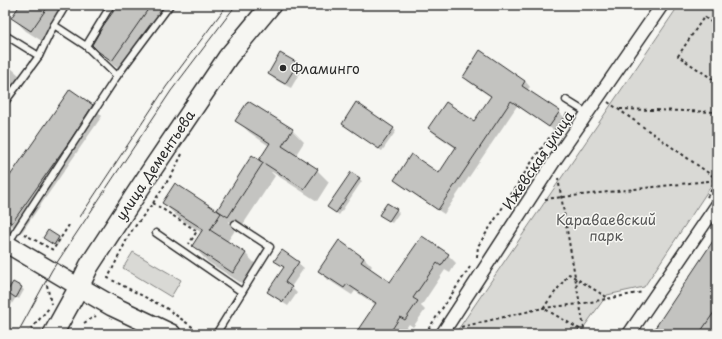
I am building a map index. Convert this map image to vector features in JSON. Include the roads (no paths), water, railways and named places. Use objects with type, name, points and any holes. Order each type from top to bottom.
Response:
[{"type":"main road","name":"улица Дементьева","points":[[53,334],[80,287],[89,266],[98,251],[228,57],[278,8]]},
{"type":"main road","points":[[6,244],[112,306],[140,328],[171,334]]},
{"type":"street","name":"Ижевская улица","points":[[442,334],[555,160],[662,5]]},
{"type":"street","points":[[629,334],[717,205]]},
{"type":"lane","points":[[5,102],[39,56],[54,25],[66,5]]},
{"type":"lane","points":[[86,46],[112,5]]},
{"type":"lane","points":[[6,244],[117,76],[170,5]]},
{"type":"lane","points":[[54,25],[86,46],[117,76]]},
{"type":"lane","points":[[5,35],[39,56]]},
{"type":"lane","points":[[566,100],[588,113]]},
{"type":"lane","points":[[215,334],[270,247],[235,224]]},
{"type":"lane","points":[[156,233],[242,292]]},
{"type":"tram line","points":[[80,217],[166,87],[227,5]]},
{"type":"tram line","points":[[17,334],[52,270],[171,91],[236,5]]},
{"type":"place","name":"Фламинго","points":[[283,68]]},
{"type":"park label","name":"Караваевский парк","points":[[606,228]]}]
